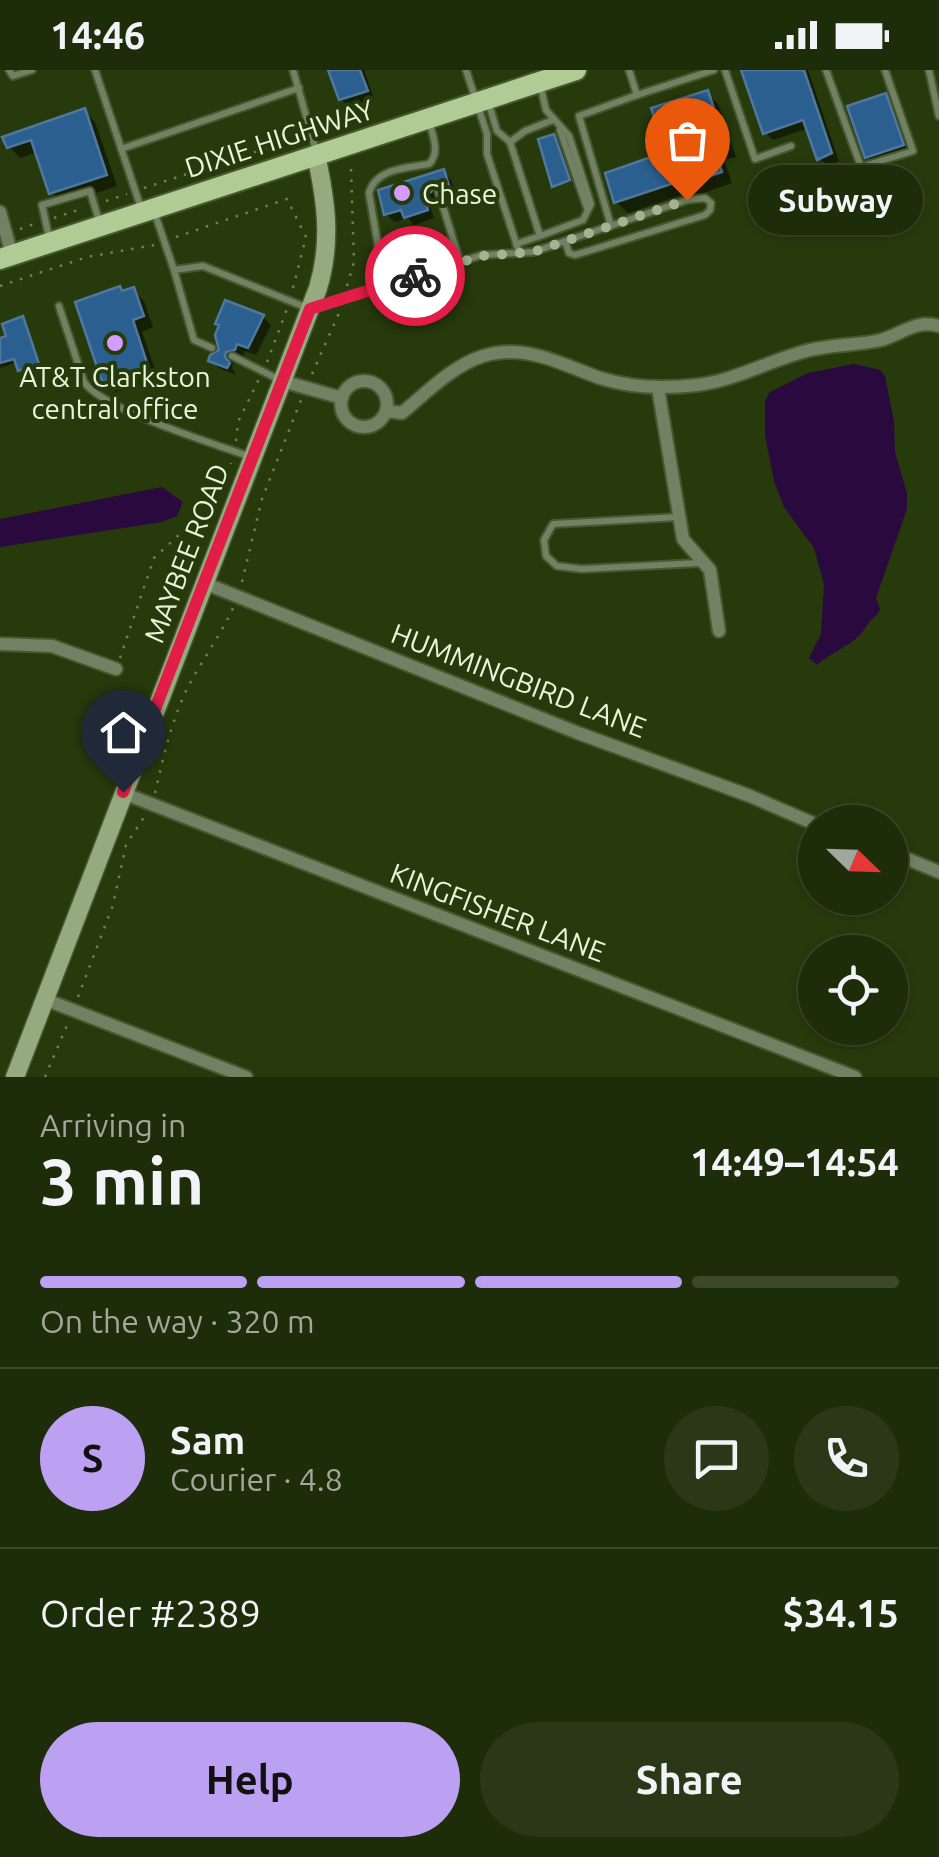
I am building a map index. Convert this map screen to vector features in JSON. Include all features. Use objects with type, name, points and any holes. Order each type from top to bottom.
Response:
[{"type":"main road","name":"DIXIE HIGHWAY","points":[[6,257],[576,70]]},
{"type":"main road","name":"MAYBEE ROAD","points":[[14,1077],[324,269],[328,226],[316,154]]},
{"type":"street","points":[[0,212],[6,233],[6,257]]},
{"type":"street","points":[[387,411],[402,413],[454,370],[481,356],[532,353],[602,378],[658,388],[703,384],[800,352],[845,342],[881,340],[922,324],[939,326]]},
{"type":"street","points":[[282,381],[342,398]]},
{"type":"street","points":[[371,382],[385,393],[387,411],[376,425],[358,427],[344,416],[342,398],[353,384],[371,382]]},
{"type":"street","points":[[658,388],[684,539],[710,570],[719,631]]},
{"type":"street","name":"HUMMINGBIRD LANE","points":[[204,582],[798,817]]},
{"type":"street","points":[[0,644],[52,646],[116,669]]},
{"type":"street","name":"KINGFISHER LANE","points":[[123,792],[855,1077]]},
{"type":"street","points":[[908,859],[939,872]]},
{"type":"street","points":[[44,999],[246,1077]]},
{"type":"lane","points":[[8,70],[14,76],[32,70]]},
{"type":"lane","points":[[94,70],[136,191],[164,241],[194,340],[212,348]]},
{"type":"lane","points":[[293,70],[316,154]]},
{"type":"lane","points":[[466,70],[497,131],[510,142],[540,236]]},
{"type":"lane","points":[[629,70],[638,95]]},
{"type":"lane","points":[[611,226],[579,116],[714,70]]},
{"type":"lane","points":[[725,70],[755,159],[791,146]]},
{"type":"lane","points":[[826,70],[861,167],[913,151],[885,70]]},
{"type":"lane","points":[[930,70],[939,116]]},
{"type":"lane","points":[[174,270],[203,266],[310,309],[518,248],[583,220],[590,199],[570,136],[546,110],[539,82]]},
{"type":"lane","points":[[121,149],[298,88]]},
{"type":"lane","points":[[482,101],[487,154],[518,248]]},
{"type":"lane","points":[[385,286],[369,205],[372,184],[391,172],[428,164],[436,151],[428,118]]},
{"type":"lane","points":[[510,142],[552,120]]},
{"type":"lane","points":[[428,164],[432,173]]},
{"type":"lane","points":[[438,190],[460,262]]},
{"type":"lane","points":[[51,242],[42,206],[90,191],[100,226]]},
{"type":"lane","points":[[518,248],[533,252],[565,241],[611,226],[687,200],[705,198],[712,203],[704,215],[575,255],[569,253],[565,241]]},
{"type":"lane","points":[[59,306],[90,391],[122,408],[252,457]]},
{"type":"lane","points":[[232,356],[282,381]]},
{"type":"lane","points":[[679,517],[553,524],[544,540],[546,556],[557,566],[582,569],[704,562]]},
{"type":"path","points":[[6,233],[292,140]]},
{"type":"path","points":[[45,1077],[113,905],[126,845],[152,804],[162,760],[188,686],[218,642],[238,596],[262,499],[343,299],[354,262],[350,168]]},
{"type":"path","points":[[339,186],[352,184]]},
{"type":"path","points":[[0,286],[87,258],[164,241],[287,199]]},
{"type":"shaded area","points":[[854,364],[880,370],[885,376],[907,509],[876,598],[880,609],[877,615],[860,635],[817,665],[809,658],[821,634],[824,584],[814,548],[784,507],[774,481],[765,435],[765,401],[770,392],[808,373]]},
{"type":"shaded area","points":[[162,487],[183,502],[177,516],[162,522],[0,547],[0,519]]},
{"type":"building","points":[[328,70],[360,70],[368,91],[339,100]]},
{"type":"building","points":[[741,70],[804,70],[832,153],[817,160],[803,120],[763,134]]},
{"type":"building","points":[[708,90],[726,146],[715,149],[722,172],[614,203],[605,173],[666,152],[651,108]]},
{"type":"building","points":[[886,93],[904,145],[865,158],[847,106]]},
{"type":"building","points":[[85,108],[107,175],[49,194],[31,140],[7,148],[2,137]]},
{"type":"building","points":[[554,134],[570,180],[552,187],[538,139]]},
{"type":"building","name":"Chase","points":[[444,169],[449,186],[435,184],[431,192],[423,195],[428,210],[404,218],[401,210],[384,215],[378,190]]},
{"type":"building","name":"AT&T Clarkston central office","points":[[120,286],[122,291],[134,287],[144,316],[133,320],[148,366],[102,382],[75,302]]},
{"type":"building","points":[[225,300],[264,315],[248,348],[237,344],[235,350],[226,352],[230,363],[227,368],[208,361],[219,350],[215,335],[219,325],[215,324]]},
{"type":"building","points":[[23,316],[39,364],[18,371],[14,359],[0,363],[0,338],[6,336],[2,324]]},
{"type":"way so far","points":[[415,276],[482,256],[533,252],[687,200]]},
{"type":"place","name":"Chase","points":[[402,193]]},
{"type":"place","name":"Subway","points":[[687,200]]},
{"type":"place","name":"AT&T Clarkston central office","points":[[115,343]]},
{"type":"route","points":[[123,792],[310,309],[415,276]]}]
